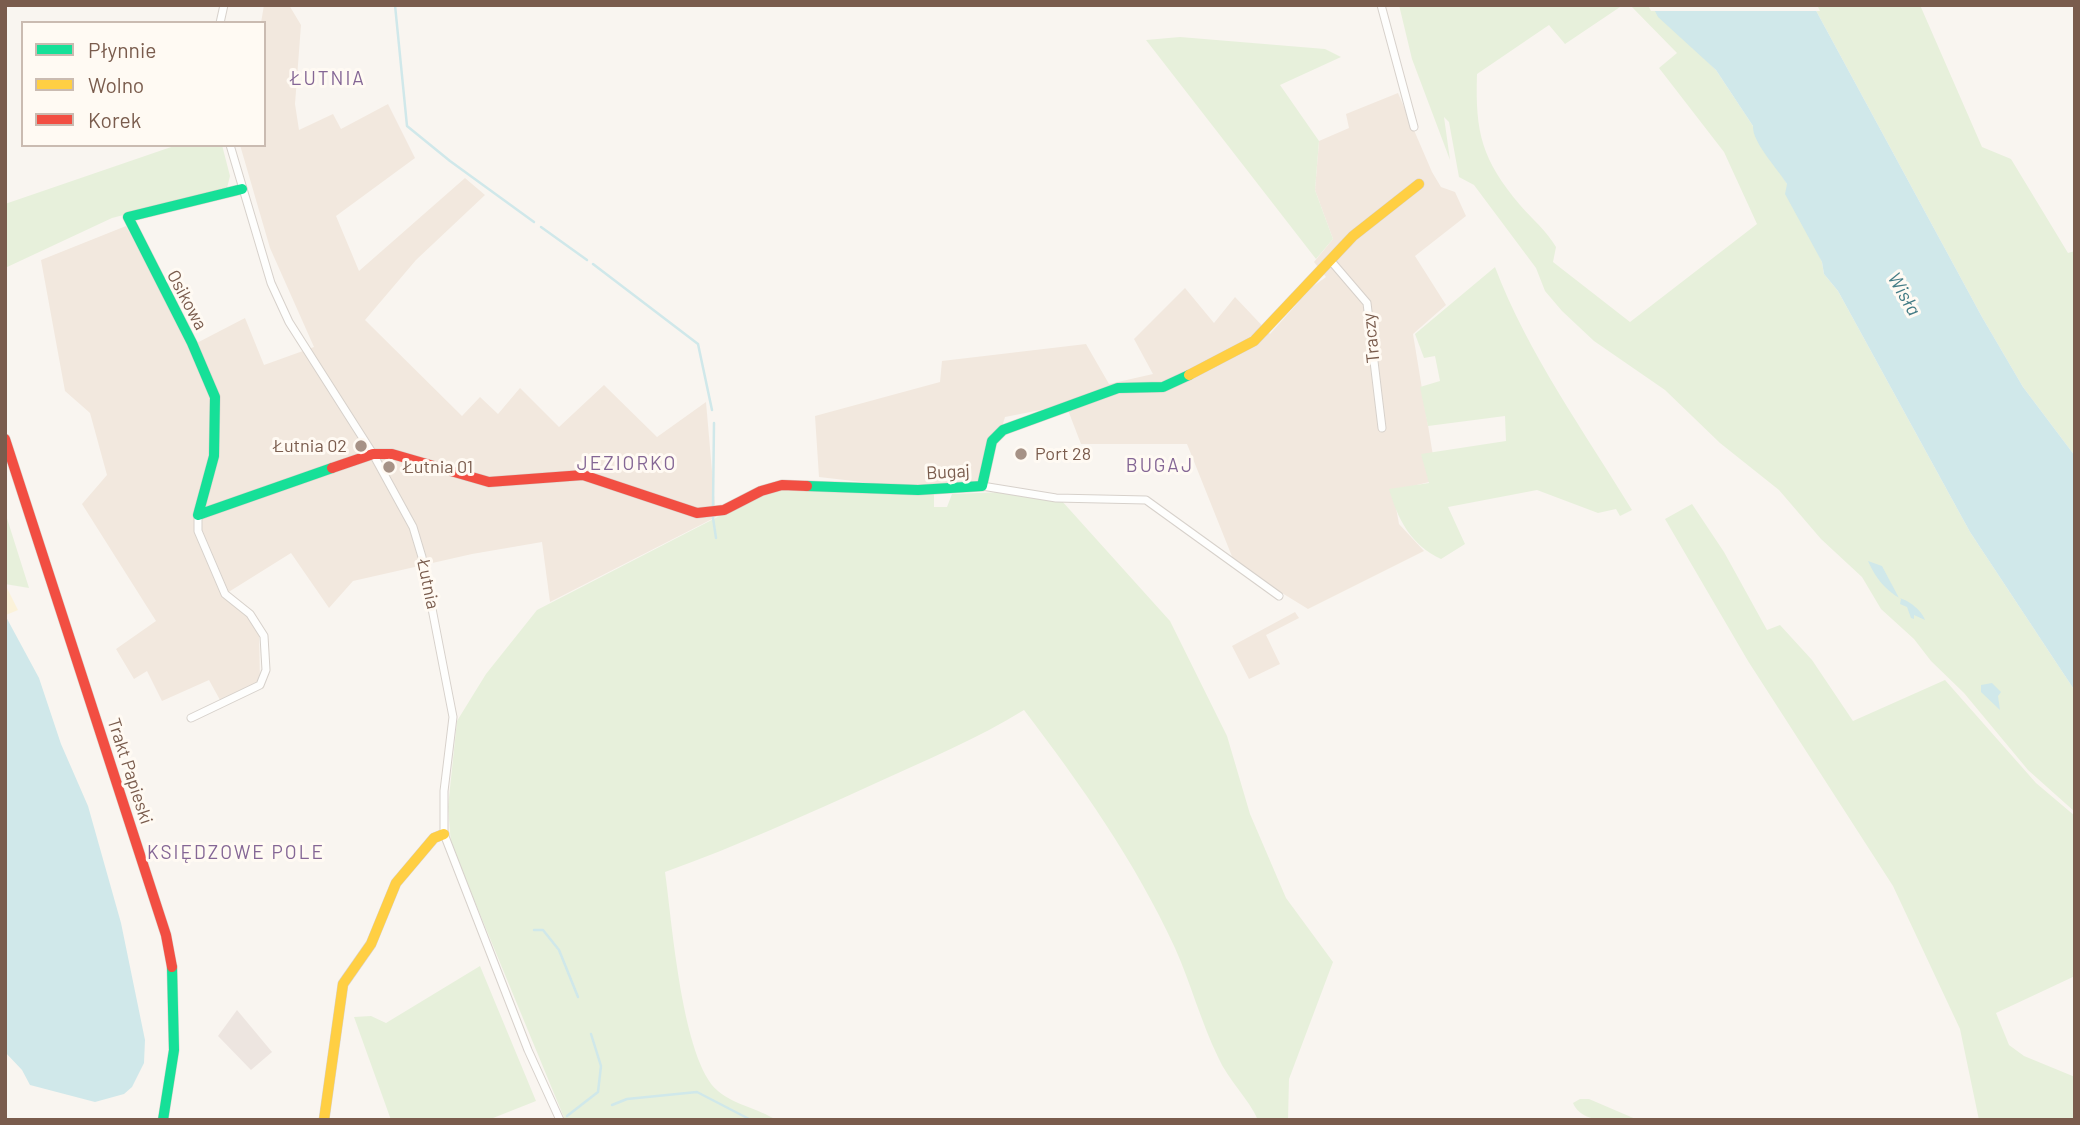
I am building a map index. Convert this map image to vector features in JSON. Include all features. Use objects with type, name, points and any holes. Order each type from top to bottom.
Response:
[{"type":"street","points":[[1381,5],[1414,127]]},
{"type":"street","name":"Łutnia","points":[[231,147],[271,283],[289,322],[373,454],[413,527],[422,557],[453,717],[444,792],[444,834],[528,1050],[560,1120]]},
{"type":"street","name":"Bugaj","points":[[373,454],[392,454],[489,482],[583,475],[698,513],[724,510],[761,491],[782,485],[918,490],[982,486],[992,441],[1003,430],[1118,388],[1163,387],[1233,355],[1254,341],[1377,215],[1419,184]]},
{"type":"street","name":"Osikowa","points":[[191,718],[260,685],[267,652],[264,636],[255,621],[225,594],[198,531],[198,515],[214,456],[215,397],[192,342],[128,217],[242,189]]},
{"type":"street","name":"Traczy","points":[[1331,261],[1367,303],[1382,428]]},
{"type":"street","name":"Trakt Papieski","points":[[5,439],[166,936],[173,971],[177,1023],[172,1077],[163,1120]]},
{"type":"street","points":[[198,515],[373,454]]},
{"type":"street","points":[[982,486],[1056,498],[1146,500],[1279,596]]},
{"type":"street","points":[[324,1120],[343,984],[371,944],[396,883],[434,838],[444,834]]},
{"type":"shaded area","points":[[264,5],[289,5],[301,25],[295,104],[299,130],[333,114],[341,129],[388,104],[415,158],[336,216],[359,271],[465,178],[485,195],[416,260],[365,320],[462,416],[480,397],[498,414],[520,388],[559,427],[604,385],[657,437],[706,402],[716,517],[550,602],[542,542],[472,554],[353,581],[329,608],[291,553],[227,593],[259,630],[260,681],[220,700],[209,680],[162,701],[147,671],[134,679],[116,649],[156,621],[82,504],[107,475],[90,413],[65,391],[41,260],[126,226],[191,346],[245,318],[264,365],[314,347],[270,248],[241,147],[266,147],[266,21],[261,21]]},
{"type":"shaded area","points":[[1398,93],[1432,172],[1441,187],[1455,192],[1466,216],[1415,256],[1446,305],[1413,334],[1437,480],[1393,491],[1399,524],[1424,551],[1308,609],[1235,564],[1187,444],[1081,444],[1066,405],[1005,417],[983,489],[932,490],[819,477],[815,416],[940,382],[942,361],[1086,344],[1109,384],[1153,374],[1134,339],[1185,288],[1214,323],[1235,297],[1270,334],[1312,287],[1326,277],[1314,262],[1333,239],[1315,190],[1319,141],[1349,128],[1346,114]]},
{"type":"shaded area","points":[[1295,612],[1299,618],[1266,635],[1280,664],[1249,679],[1232,646]]},
{"type":"shaded area","points":[[237,1010],[272,1052],[251,1070],[218,1036]]},
{"type":"green space","points":[[1399,5],[1623,5],[1565,44],[1549,25],[1477,74],[1477,95],[1480,130],[1489,159],[1507,189],[1556,247],[1553,262],[1630,322],[1757,224],[1724,152],[1659,68],[1677,53],[1630,5],[1652,5],[1716,70],[1787,184],[1822,262],[1824,274],[1838,291],[1970,532],[2075,691],[2075,812],[2028,770],[1964,693],[1931,661],[1914,639],[1881,609],[1862,577],[1821,539],[1779,490],[1720,443],[1665,390],[1594,341],[1545,291],[1536,268],[1474,185],[1459,177],[1449,122],[1444,117],[1450,160],[1412,59]]},
{"type":"green space","points":[[1813,5],[1920,5],[1982,147],[2011,159],[2068,253],[2075,251],[2075,456],[2023,387],[1982,317]]},
{"type":"green space","points":[[1180,37],[1325,49],[1341,57],[1280,85],[1319,141],[1315,190],[1333,239],[1316,259],[1146,40]]},
{"type":"green space","points":[[171,147],[223,147],[230,176],[227,188],[112,218],[5,268],[5,204]]},
{"type":"green space","points":[[1495,267],[1540,361],[1632,510],[1620,516],[1616,509],[1598,513],[1537,490],[1448,507],[1465,544],[1441,559],[1421,547],[1407,530],[1389,489],[1429,483],[1421,454],[1506,441],[1505,416],[1428,426],[1420,387],[1440,381],[1435,356],[1424,358],[1415,334]]},
{"type":"green space","points":[[784,487],[934,494],[934,507],[947,507],[952,494],[1004,492],[1061,500],[1170,621],[1227,736],[1250,814],[1286,898],[1333,962],[1289,1079],[1288,1120],[1258,1120],[1227,1074],[1212,1044],[1175,948],[1143,885],[1086,795],[1024,710],[970,740],[850,795],[745,841],[665,872],[675,955],[687,1021],[706,1075],[724,1096],[776,1120],[565,1120],[451,844],[448,807],[457,721],[486,674],[537,610],[766,492]]},
{"type":"green space","points":[[1692,504],[1724,552],[1767,630],[1780,625],[1812,660],[1853,721],[1945,680],[2036,783],[2075,816],[2075,976],[1996,1013],[2009,1045],[2024,1056],[2075,1077],[2075,1120],[1979,1120],[1960,1029],[1893,886],[1748,661],[1665,519]]},
{"type":"green space","points":[[5,512],[29,588],[5,584]]},
{"type":"green space","points":[[480,966],[536,1101],[488,1120],[391,1120],[354,1017],[371,1016],[386,1023]]},
{"type":"green space","points":[[1580,1099],[1589,1099],[1638,1120],[1592,1118],[1577,1110],[1573,1103]]},
{"type":"sand","points":[[5,584],[18,610],[6,615],[5,615]]},
{"type":"water","name":"Wisła","points":[[1652,5],[1813,5],[1982,317],[2023,387],[2075,456],[2075,691],[1970,532],[1838,291],[1824,274],[1822,262],[1785,194],[1787,184],[1756,140],[1753,126],[1716,70],[1658,17]]},
{"type":"water","points":[[1868,561],[1882,566],[1899,598],[1881,583]]},
{"type":"water","points":[[1900,598],[1915,606],[1925,620],[1914,615],[1914,619],[1911,618],[1907,607],[1900,604]]},
{"type":"water","points":[[5,615],[39,678],[61,744],[88,806],[121,923],[145,1040],[144,1063],[132,1087],[124,1094],[95,1102],[30,1085],[22,1070],[5,1052]]},
{"type":"water","points":[[1992,683],[2001,692],[1998,696],[2000,710],[1981,692],[1981,685]]},
{"type":"pier","points":[[1648,5],[1817,5],[1820,11],[1651,11]]},
{"type":"waterway","points":[[395,5],[407,126],[534,222]]},
{"type":"waterway","points":[[541,227],[587,260]]},
{"type":"waterway","points":[[593,264],[698,344],[712,410]]},
{"type":"waterway","points":[[713,506],[714,423]]},
{"type":"waterway","points":[[713,518],[716,538]]},
{"type":"waterway","points":[[534,930],[543,930],[559,950],[578,997]]},
{"type":"waterway","points":[[567,1116],[598,1092],[601,1066],[591,1034]]},
{"type":"waterway","points":[[612,1105],[627,1099],[697,1092],[751,1120]]},
{"type":"traffic: fast","points":[[242,189],[128,217],[192,343],[215,397],[214,456],[198,515],[332,468]]},
{"type":"traffic: fast","points":[[807,486],[918,490],[982,486],[992,441],[1003,430],[1118,388],[1163,387],[1189,375]]},
{"type":"traffic: fast","points":[[163,1120],[174,1050],[172,967]]},
{"type":"traffic: slow","points":[[1189,375],[1254,341],[1353,236],[1419,184]]},
{"type":"traffic: slow","points":[[324,1120],[343,984],[371,944],[396,883],[434,838],[444,834]]},
{"type":"traffic: jam","points":[[5,439],[166,935],[172,967]]},
{"type":"traffic: jam","points":[[332,468],[373,454],[392,454],[489,482],[583,475],[697,513],[724,510],[761,491],[782,485],[807,486]]},
{"type":"place","name":"Łutnia 02","points":[[361,446]]},
{"type":"place","name":"Port 28","points":[[1021,454]]},
{"type":"place","name":"Łutnia 01","points":[[389,467]]},
{"type":"district","name":"ŁUTNIA","points":[[328,79]]},
{"type":"district","name":"JEZIORKO","points":[[627,464]]},
{"type":"district","name":"BUGAJ","points":[[1160,466]]},
{"type":"district","name":"KSIĘDZOWE POLE","points":[[236,853]]}]
